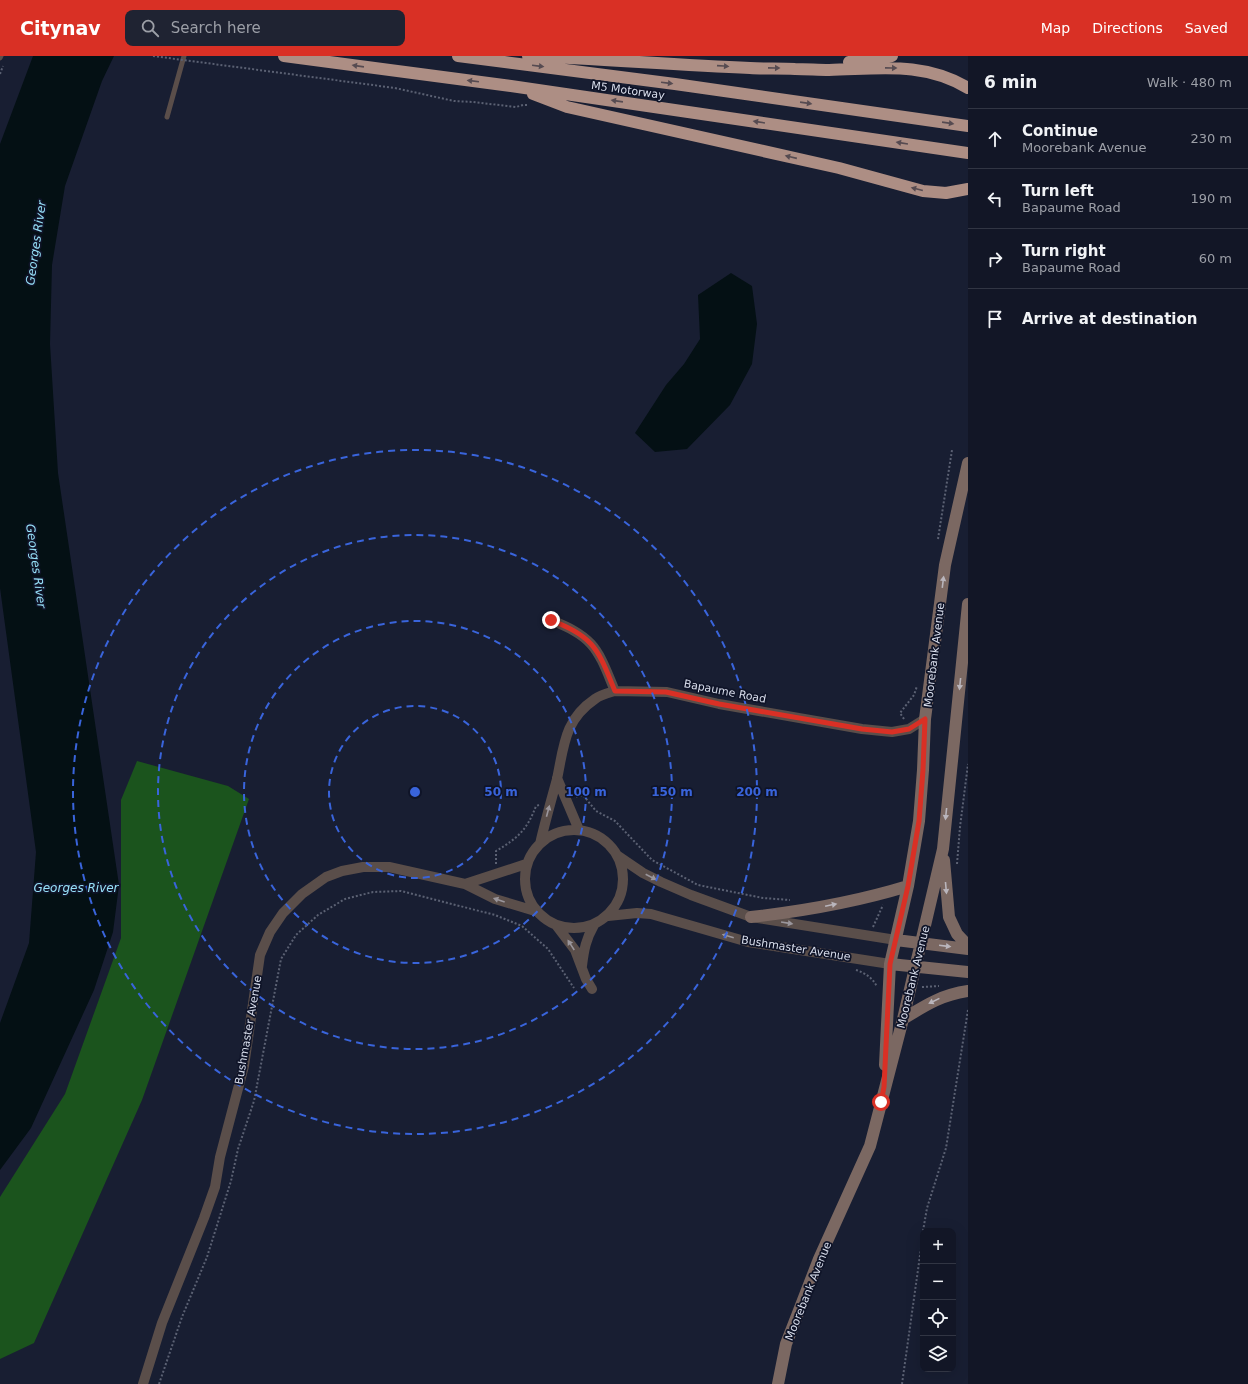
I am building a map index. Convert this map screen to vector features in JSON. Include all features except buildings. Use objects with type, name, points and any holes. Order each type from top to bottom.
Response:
[{"type":"highway","name":"M5 Motorway","points":[[284,56],[511,86],[968,153]]},
{"type":"highway","name":"M5 Motorway","points":[[458,56],[675,84],[968,126]]},
{"type":"highway","points":[[528,56],[751,68],[827,70],[894,68],[914,69],[939,75],[968,88]]},
{"type":"highway","points":[[796,69],[892,56]]},
{"type":"highway","points":[[511,86],[567,107],[839,168],[923,191],[938,192],[962,190],[968,198]]},
{"type":"main road","name":"Moorebank Avenue","points":[[884,1087],[890,964],[908,886],[919,821],[925,719],[945,565],[968,463]]},
{"type":"main road","name":"Moorebank Avenue","points":[[778,1384],[786,1344],[819,1259],[870,1146],[916,967],[942,849],[968,604]]},
{"type":"main road","points":[[942,849],[949,917],[957,934],[968,948]]},
{"type":"main road","points":[[751,917],[802,911],[881,894],[908,886]]},
{"type":"main road","points":[[896,940],[968,948]]},
{"type":"main road","name":"Bushmaster Avenue","points":[[890,964],[968,972]]},
{"type":"main road","points":[[903,1019],[946,995],[968,991]]},
{"type":"street","points":[[540,844],[557,778],[565,739],[570,724],[596,698],[615,691],[598,654],[591,643],[571,628],[551,620]]},
{"type":"street","name":"Bapaume Road","points":[[615,691],[666,692],[719,704],[862,729],[892,732],[909,729],[925,719]]},
{"type":"street","points":[[557,778],[579,830]]},
{"type":"street","points":[[579,830],[595,834],[608,844],[618,856],[623,872],[623,888],[618,903],[608,916],[594,925],[579,929],[562,928],[548,922],[535,911],[527,896],[524,880],[526,864],[534,849],[540,844],[547,838],[562,831],[579,830]]},
{"type":"street","name":"Bushmaster Avenue","points":[[618,856],[643,873],[661,882],[691,895],[751,917],[896,940]]},
{"type":"street","points":[[465,884],[526,864]]},
{"type":"street","name":"Bushmaster Avenue","points":[[142,1384],[162,1323],[204,1218],[214,1187],[220,1157],[244,1066],[260,955],[270,932],[283,913],[302,894],[326,877],[342,871],[363,867],[389,867],[465,884],[495,899],[535,911]]},
{"type":"street","name":"Bushmaster Avenue","points":[[608,916],[637,913],[652,914],[748,942],[890,964]]},
{"type":"street","points":[[556,925],[575,950],[592,989]]},
{"type":"street","points":[[582,966],[587,937],[594,925]]},
{"type":"lane","points":[[167,117],[184,56]]},
{"type":"path","points":[[153,56],[395,88],[454,101],[516,108],[524,105]]},
{"type":"path","points":[[957,865],[968,764]]},
{"type":"path","points":[[583,795],[596,811],[615,821],[652,860],[698,885],[763,898],[794,900]]},
{"type":"path","points":[[496,852],[511,842],[524,830],[536,806]]},
{"type":"path","points":[[159,1384],[182,1317],[207,1257],[231,1181],[238,1149],[254,1101],[281,959],[296,935],[318,915],[345,899],[373,892],[401,891],[495,915],[522,926],[548,949],[574,988]]},
{"type":"path","points":[[873,926],[884,903]]},
{"type":"path","points":[[863,973],[874,982],[879,992]]},
{"type":"path","points":[[924,1228],[927,1208],[946,1148],[968,1010]]},
{"type":"path","points":[[902,1384],[920,1255]]},
{"type":"green space","points":[[137,761],[228,786],[249,799],[142,1100],[34,1343],[0,1359],[0,1197],[65,1094],[121,938],[121,800]]},
{"type":"water","name":"Georges River","points":[[33,56],[114,56],[102,81],[65,186],[52,265],[50,344],[58,473],[119,885],[113,932],[94,990],[31,1128],[0,1170],[0,1023],[29,943],[36,852],[0,588],[0,144]]},
{"type":"water","points":[[731,273],[752,286],[757,324],[752,364],[730,405],[687,449],[655,452],[635,433],[666,385],[684,364],[700,339],[698,295]]},
{"type":"route","points":[[551,620],[571,628],[591,643],[598,654],[615,691],[666,692],[719,704],[862,729],[892,732],[909,729],[925,719],[919,821],[908,886],[890,964],[884,1087],[881,1102]]}]
